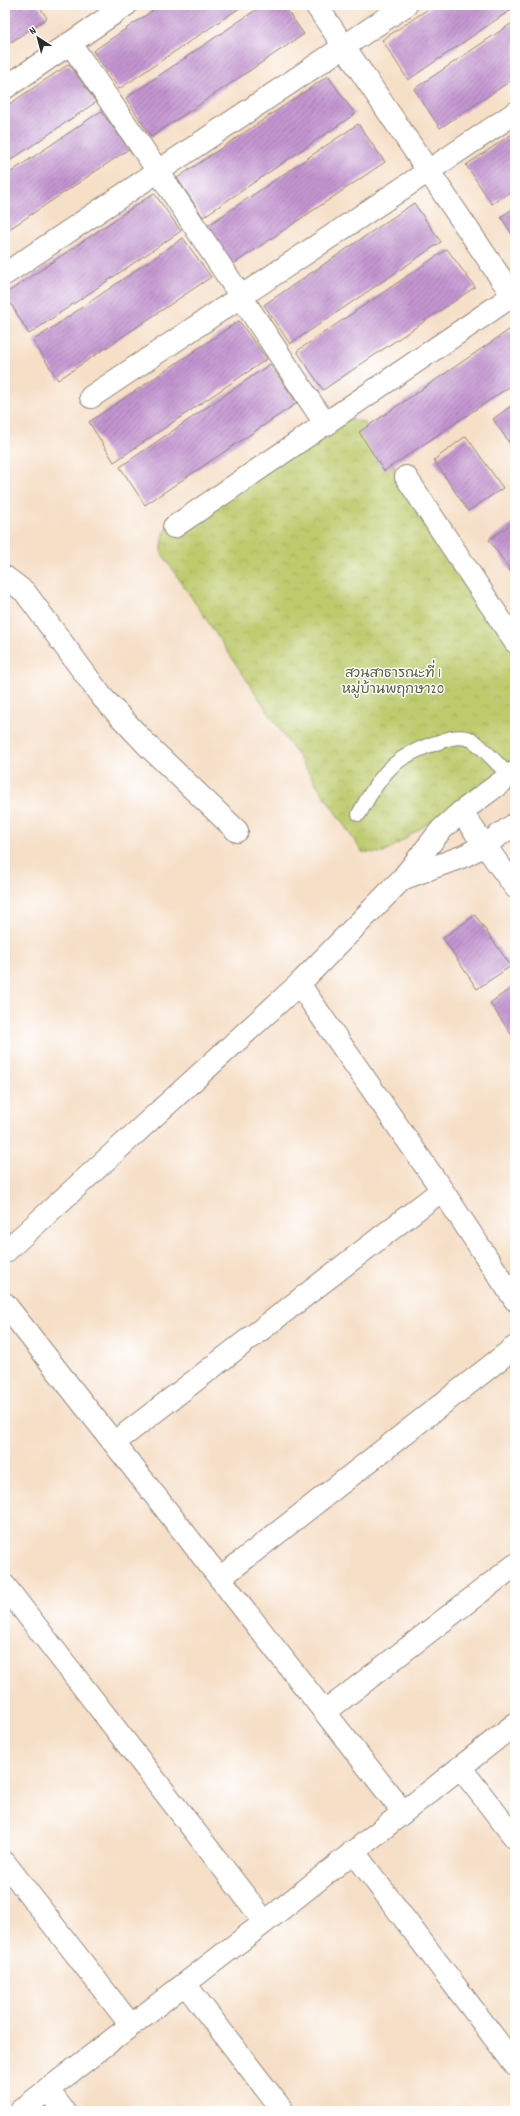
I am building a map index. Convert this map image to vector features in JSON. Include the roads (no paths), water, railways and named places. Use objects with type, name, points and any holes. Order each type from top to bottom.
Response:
[{"type":"street","points":[[5,88],[126,5]]},
{"type":"street","points":[[174,527],[514,296],[428,172],[316,5]]},
{"type":"street","points":[[5,274],[406,5]]},
{"type":"street","points":[[70,43],[158,171],[326,425]]},
{"type":"street","points":[[91,397],[515,113]]},
{"type":"street","points":[[406,477],[515,642]]},
{"type":"street","points":[[5,577],[25,592],[102,697],[148,746],[237,831]]},
{"type":"street","points":[[5,1252],[299,984],[402,879],[441,830],[461,812],[512,774]]},
{"type":"street","points":[[461,812],[515,887]]},
{"type":"street","points":[[402,879],[464,856],[485,845],[515,824]]},
{"type":"street","points":[[299,984],[442,1190],[515,1300]]},
{"type":"street","points":[[114,1443],[442,1190]]},
{"type":"street","points":[[5,1304],[403,1812]]},
{"type":"street","points":[[220,1578],[515,1346]]},
{"type":"street","points":[[325,1712],[515,1565]]},
{"type":"street","points":[[5,1586],[264,1922]]},
{"type":"street","points":[[20,2111],[130,2024],[185,1984],[515,1724]]},
{"type":"street","points":[[460,1767],[515,1838]]},
{"type":"street","points":[[353,1851],[515,2065]]},
{"type":"street","points":[[5,1863],[130,2024]]},
{"type":"street","points":[[185,1984],[283,2111]]},
{"type":"street","points":[[47,2089],[64,2111]]},
{"type":"lane","points":[[359,814],[373,787],[392,765],[415,750],[452,738],[472,740],[512,774]]},
{"type":"park label","name":"สวนสาธารณะที่ 1 หมู่บ้านพฤกษา20","points":[[393,682]]}]
